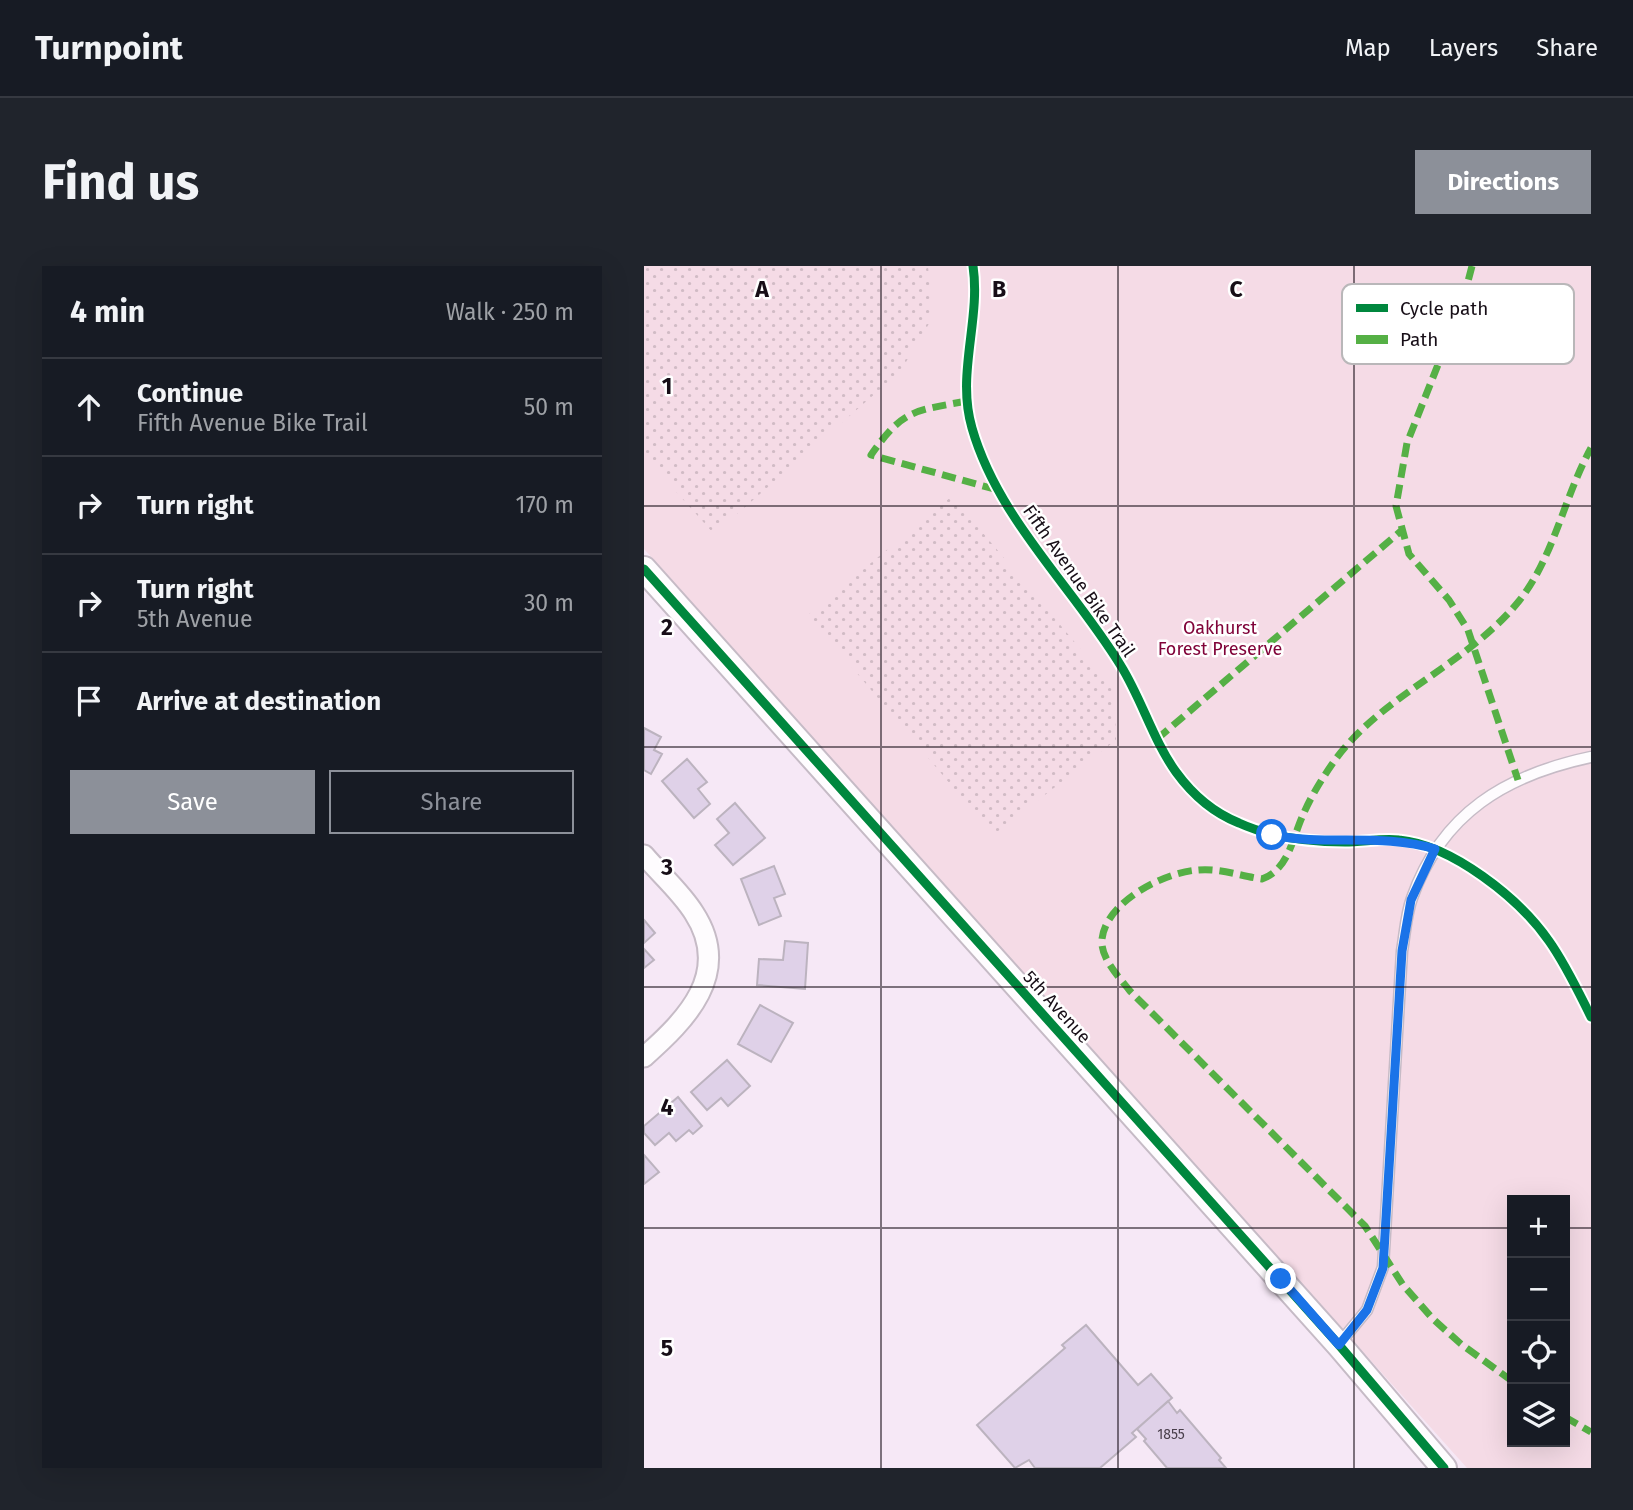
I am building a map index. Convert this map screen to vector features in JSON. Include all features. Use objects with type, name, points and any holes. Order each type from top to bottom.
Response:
[{"type":"street","name":"5th Avenue","points":[[644,569],[1339,1345],[1444,1468]]},
{"type":"street","points":[[644,855],[693,911],[701,924],[707,953],[705,980],[695,1005],[681,1025],[644,1057]]},
{"type":"lane","points":[[1339,1345],[1367,1310],[1383,1268],[1402,951],[1411,900],[1435,849],[1450,828],[1473,807],[1518,780],[1591,757]]},
{"type":"green space","name":"Oakhurst Forest Preserve","points":[[644,266],[1591,266],[1591,1468],[1467,1468],[644,549]]},
{"type":"green space","points":[[644,266],[928,266],[933,317],[900,372],[714,534],[644,456]]},
{"type":"green space","points":[[952,496],[1114,689],[1116,740],[993,835],[808,615]]},
{"type":"building","points":[[644,728],[661,737],[654,750],[662,754],[651,774],[644,770]]},
{"type":"building","points":[[687,759],[707,782],[698,789],[710,804],[694,818],[662,781]]},
{"type":"building","points":[[735,803],[765,838],[733,865],[715,845],[729,833],[717,819]]},
{"type":"building","points":[[774,866],[785,894],[774,898],[781,916],[759,925],[741,879]]},
{"type":"building","points":[[644,920],[655,933],[644,943]]},
{"type":"building","points":[[785,941],[808,943],[805,989],[757,985],[759,959],[783,960]]},
{"type":"building","points":[[644,949],[654,960],[644,968]]},
{"type":"building","points":[[760,1005],[793,1023],[771,1062],[738,1044]]},
{"type":"building","points":[[727,1060],[750,1086],[728,1106],[721,1098],[707,1110],[691,1092]]},
{"type":"building","points":[[678,1097],[702,1126],[693,1134],[689,1130],[676,1141],[669,1133],[655,1145],[644,1133],[644,1126]]},
{"type":"building","points":[[644,1155],[659,1172],[644,1184]]},
{"type":"building","points":[[1086,1325],[1138,1385],[1151,1374],[1172,1398],[1132,1433],[1136,1437],[1100,1468],[1035,1468],[1029,1460],[1015,1468],[977,1425],[1065,1348],[1062,1345]]},
{"type":"building","points":[[1168,1401],[1177,1413],[1180,1410],[1221,1458],[1219,1460],[1226,1468],[1167,1468],[1137,1429]]},
{"type":"marked path","points":[[1467,284],[1472,266]]},
{"type":"marked path","points":[[1438,364],[1407,443],[1396,506],[1409,554],[1449,600],[1468,630],[1518,780]]},
{"type":"marked path","points":[[967,401],[911,414],[892,429],[871,455],[998,490]]},
{"type":"marked path","points":[[1507,1377],[1461,1344],[1433,1319],[1403,1285],[1365,1226],[1130,991],[1107,960],[1102,939],[1106,925],[1125,901],[1169,876],[1206,870],[1262,879],[1278,868],[1284,861],[1318,787],[1335,760],[1355,737],[1377,716],[1475,644],[1519,601],[1531,584],[1550,546],[1591,448]]},
{"type":"marked path","points":[[1157,739],[1401,531]]},
{"type":"marked path","points":[[1570,1420],[1591,1432]]},
{"type":"cycle path","name":"Fifth Avenue Bike Trail","points":[[973,266],[975,286],[967,367],[968,408],[984,461],[1038,552],[1121,666],[1161,747],[1182,780],[1204,802],[1221,814],[1264,832],[1317,841],[1399,840],[1441,852],[1462,863],[1502,891],[1536,925],[1561,959],[1591,1017]]},
{"type":"cycle path","points":[[644,569],[1339,1345],[1444,1468]]},
{"type":"route","points":[[1272,835],[1342,842],[1399,840],[1435,849],[1411,900],[1402,951],[1387,1229],[1383,1268],[1377,1289],[1367,1310],[1339,1345],[1281,1279]]}]
